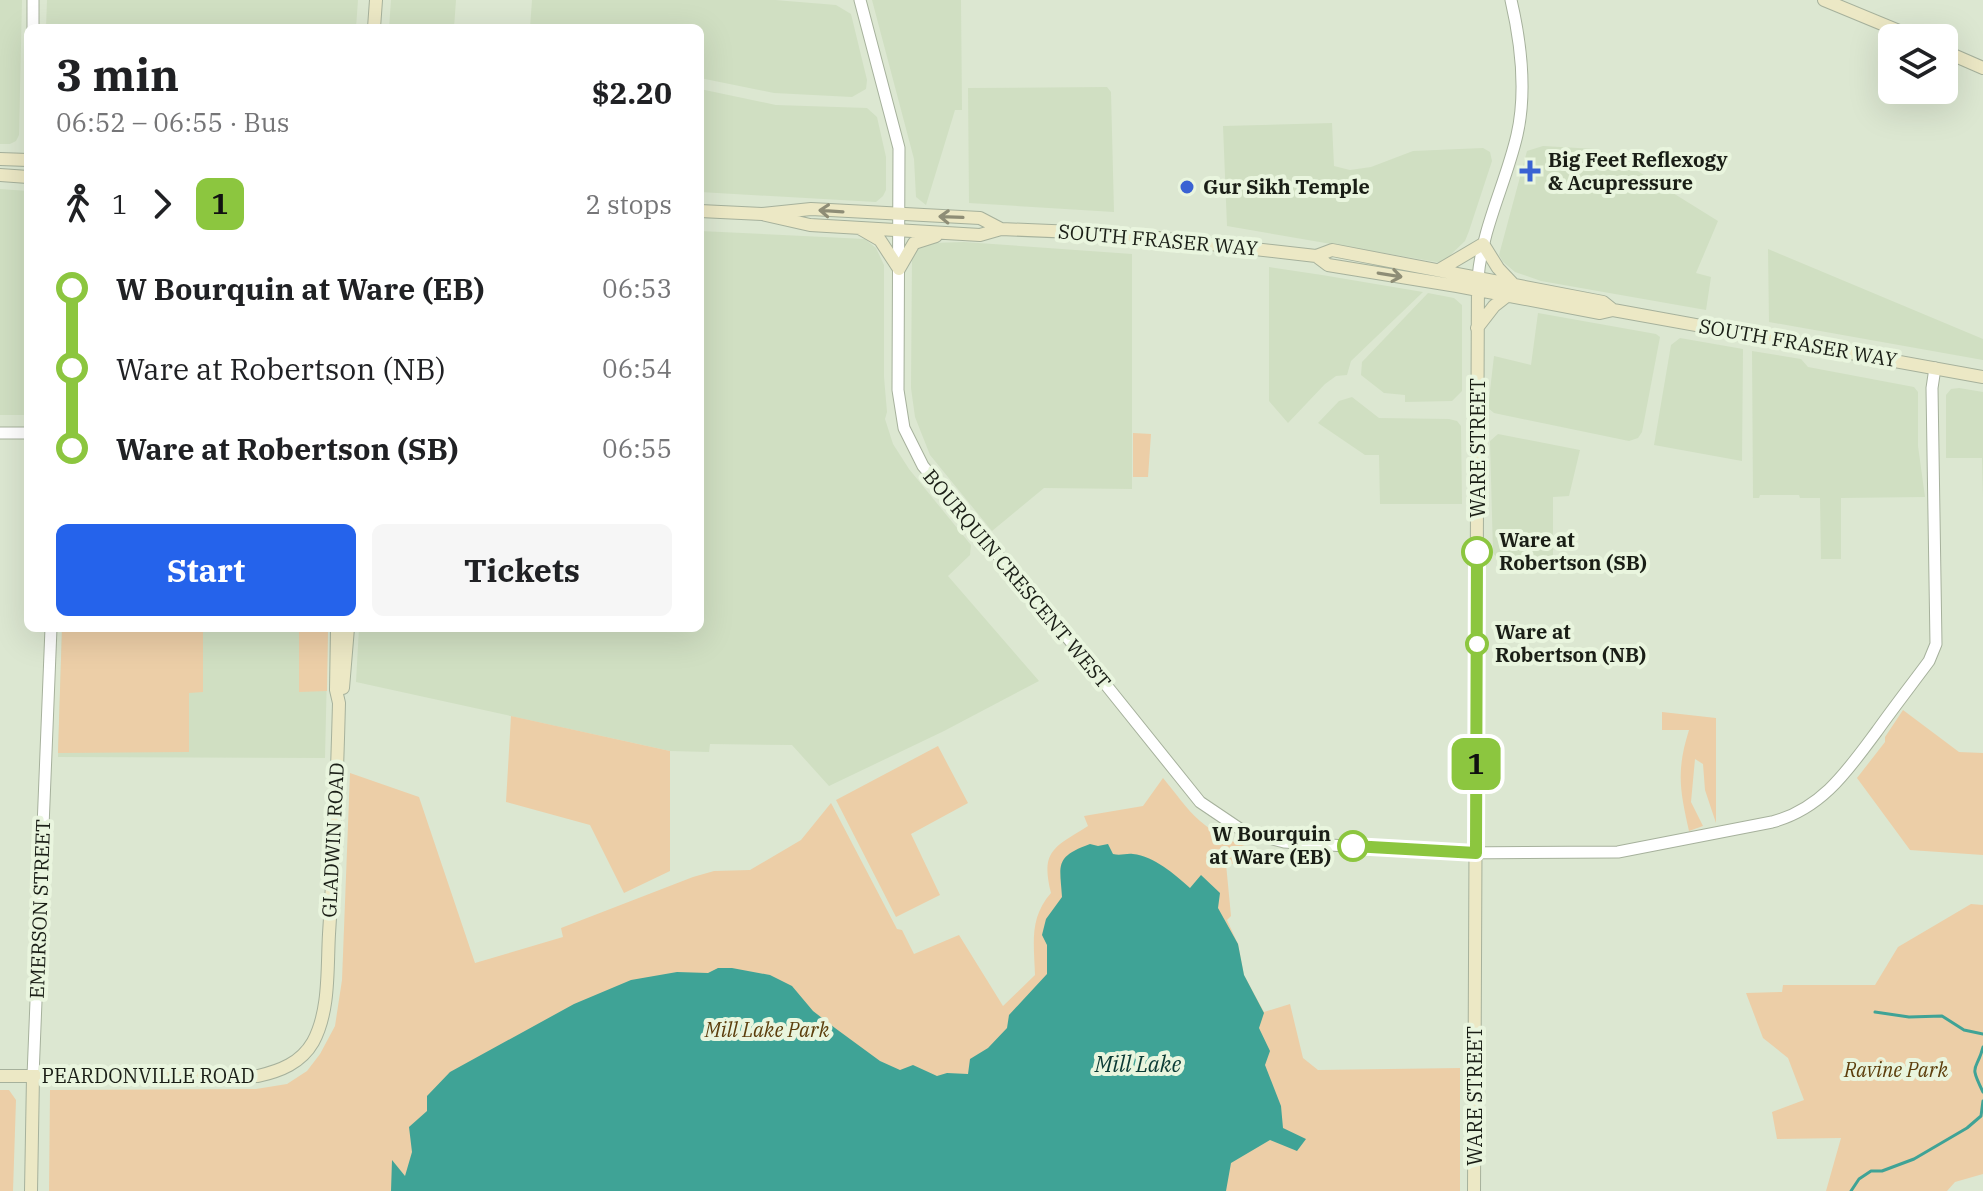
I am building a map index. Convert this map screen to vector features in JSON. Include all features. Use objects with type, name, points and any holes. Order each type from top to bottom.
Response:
[{"type":"main road","points":[[374,24],[376,0]]},
{"type":"main road","points":[[1824,0],[1882,24]]},
{"type":"main road","points":[[1958,57],[1983,68]]},
{"type":"main road","points":[[0,159],[24,160]]},
{"type":"main road","points":[[0,175],[24,177]]},
{"type":"main road","name":"SOUTH FRASER WAY","points":[[704,211],[762,214],[811,209],[980,218],[1001,229]]},
{"type":"main road","name":"SOUTH FRASER WAY","points":[[762,214],[810,225],[980,235],[1001,229],[1122,234],[1316,256],[1332,250],[1439,270],[1477,284]]},
{"type":"main road","points":[[858,228],[880,240],[899,269],[914,243],[952,233]]},
{"type":"main road","points":[[1439,270],[1483,244],[1512,290],[1494,306],[1477,328]]},
{"type":"main road","name":"SOUTH FRASER WAY","points":[[1316,256],[1328,265],[1603,302],[1613,310],[1983,377]]},
{"type":"main road","name":"WARE STREET","points":[[1474,1191],[1477,284]]},
{"type":"main road","name":"GLADWIN ROAD","points":[[326,978],[339,703],[336,690],[337,632]]},
{"type":"main road","name":"GLADWIN ROAD","points":[[339,703],[343,691],[348,632]]},
{"type":"main road","name":"PEARDONVILLE ROAD","points":[[0,1076],[258,1076],[282,1070],[298,1060],[312,1043],[321,1021],[326,978]]},
{"type":"main road","name":"EMERSON STREET","points":[[31,1191],[33,1076]]},
{"type":"street","points":[[33,0],[33,24]]},
{"type":"street","name":"BOURQUIN CRESCENT WEST","points":[[860,0],[896,129],[900,168],[898,390],[904,428],[912,448],[950,500],[1075,647],[1200,802],[1230,824],[1262,838],[1298,843],[1476,853],[1618,852],[1680,842],[1792,817],[1814,804],[1840,780],[1929,661],[1936,644],[1932,388],[1935,368]]},
{"type":"street","name":"WARE STREET","points":[[1477,284],[1483,244],[1519,120],[1521,65],[1511,0]]},
{"type":"street","points":[[0,433],[24,433]]},
{"type":"street","name":"EMERSON STREET","points":[[33,1076],[51,632]]},
{"type":"shaded area","points":[[0,0],[22,0],[19,135],[10,144],[0,144]]},
{"type":"shaded area","points":[[47,0],[358,0],[356,24],[46,24]]},
{"type":"shaded area","points":[[391,0],[456,0],[454,24],[389,24]]},
{"type":"shaded area","points":[[532,0],[775,0],[836,5],[851,14],[867,80],[866,89],[852,97],[774,93],[704,79],[704,24],[530,24]]},
{"type":"shaded area","points":[[872,0],[961,0],[962,110],[955,110],[926,205],[916,197],[914,159]]},
{"type":"shaded area","points":[[1107,87],[1111,92],[1114,212],[969,203],[968,88]]},
{"type":"shaded area","points":[[704,90],[776,105],[867,108],[877,117],[886,157],[886,190],[876,202],[704,192]]},
{"type":"shaded area","points":[[1332,123],[1334,166],[1350,170],[1371,167],[1413,151],[1483,148],[1490,152],[1492,161],[1465,241],[1442,263],[1227,226],[1223,126]]},
{"type":"shaded area","points":[[1543,146],[1595,149],[1615,157],[1718,221],[1696,273],[1711,277],[1706,310],[1541,281],[1515,272],[1503,262],[1499,255],[1527,151]]},
{"type":"shaded area","points":[[0,189],[24,191],[24,415],[0,415]]},
{"type":"shaded area","points":[[704,231],[865,239],[876,248],[884,265],[885,419],[893,444],[909,469],[971,545],[970,555],[948,576],[1039,681],[829,786],[792,745],[710,744],[709,752],[670,751],[356,682],[359,632],[704,632]]},
{"type":"shaded area","points":[[964,242],[1132,254],[1132,489],[1044,488],[992,531],[930,455],[915,417],[911,388],[912,258],[918,248],[931,243]]},
{"type":"shaded area","points":[[1768,249],[1983,339],[1983,360],[1769,322]]},
{"type":"shaded area","points":[[1269,267],[1423,292],[1351,361],[1347,375],[1336,376],[1325,384],[1288,423],[1269,401]]},
{"type":"shaded area","points":[[1428,293],[1454,298],[1462,305],[1462,391],[1452,401],[1405,402],[1405,395],[1384,393],[1361,375],[1362,362]]},
{"type":"shaded area","points":[[1538,313],[1660,337],[1642,432],[1638,438],[1629,441],[1494,413],[1488,408],[1494,356],[1531,365]]},
{"type":"shaded area","points":[[1680,338],[1743,349],[1742,461],[1654,445],[1671,345]]},
{"type":"shaded area","points":[[1752,351],[1801,359],[1808,367],[1914,387],[1918,392],[1918,446],[1925,497],[1841,498],[1841,559],[1821,559],[1820,498],[1760,495],[1753,498]]},
{"type":"shaded area","points":[[1951,389],[1983,392],[1983,498],[1982,458],[1946,458],[1946,395]]},
{"type":"shaded area","points":[[1352,397],[1379,418],[1457,421],[1461,426],[1462,504],[1380,504],[1379,455],[1365,455],[1318,423],[1339,401]]},
{"type":"shaded area","points":[[1498,434],[1580,450],[1569,496],[1553,497],[1553,557],[1497,558],[1493,553],[1490,441]]},
{"type":"shaded area","points":[[62,632],[328,632],[325,758],[58,757]]},
{"type":"green space","points":[[1133,433],[1151,434],[1148,477],[1133,477]]},
{"type":"green space","points":[[62,632],[203,632],[203,692],[189,693],[189,752],[58,753]]},
{"type":"green space","points":[[299,632],[328,632],[327,691],[299,692]]},
{"type":"green space","points":[[1903,710],[1959,752],[1983,753],[1983,855],[1910,850],[1857,778],[1885,742],[1885,737]]},
{"type":"green space","points":[[1662,712],[1716,718],[1716,823],[1705,790],[1703,764],[1695,759],[1691,802],[1703,826],[1689,831],[1681,781],[1682,757],[1689,730],[1662,730]]},
{"type":"green space","points":[[511,716],[670,751],[670,871],[624,893],[590,825],[506,802]]},
{"type":"green space","points":[[938,746],[968,803],[911,834],[940,895],[896,917],[836,800]]},
{"type":"green space","name":"Mill Lake Park","points":[[350,773],[419,797],[475,963],[563,937],[561,928],[693,877],[714,871],[750,870],[801,840],[831,803],[897,929],[902,930],[914,954],[959,935],[1003,1006],[1035,975],[1034,931],[1039,912],[1051,893],[1048,867],[1053,851],[1088,826],[1084,816],[1143,806],[1163,778],[1195,816],[1229,840],[1261,851],[1329,860],[1226,864],[1231,916],[1227,920],[1238,944],[1244,975],[1264,1012],[1290,1004],[1303,1058],[1318,1070],[1460,1068],[1460,1191],[49,1191],[50,1090],[256,1089],[287,1084],[307,1071],[320,1054],[335,1026],[342,980]]},
{"type":"green space","name":"Ravine Park","points":[[1971,904],[1983,905],[1983,1174],[1955,1182],[1947,1191],[1826,1191],[1841,1138],[1777,1139],[1772,1112],[1804,1100],[1788,1058],[1763,1038],[1746,993],[1782,992],[1783,985],[1875,985],[1898,947]]},
{"type":"green space","points":[[0,1090],[9,1090],[16,1100],[13,1191],[0,1191]]},
{"type":"water","name":"Mill Lake","points":[[1090,844],[1108,844],[1113,854],[1149,858],[1190,888],[1201,875],[1220,893],[1218,908],[1238,944],[1244,975],[1264,1013],[1259,1028],[1270,1051],[1265,1065],[1281,1106],[1283,1128],[1306,1139],[1297,1151],[1270,1140],[1231,1163],[1226,1191],[391,1191],[392,1160],[405,1176],[412,1152],[409,1127],[427,1111],[427,1096],[450,1072],[574,1004],[631,980],[677,972],[708,973],[718,968],[770,975],[792,986],[813,1011],[880,1061],[900,1070],[913,1065],[937,1076],[968,1074],[970,1059],[988,1048],[1007,1028],[1009,1015],[1047,974],[1047,945],[1042,935],[1046,919],[1062,897],[1062,863],[1070,853]]},
{"type":"waterway","points":[[1875,1012],[1909,1017],[1942,1016],[1964,1030],[1983,1034]]},
{"type":"waterway","points":[[1983,1047],[1975,1068],[1983,1092]]},
{"type":"waterway","points":[[1851,1191],[1859,1179],[1871,1171],[1882,1171],[1914,1159],[1967,1128],[1981,1116],[1983,1101]]},
{"type":"bus line","name":"1","points":[[1353,846],[1476,853],[1477,552]]},
{"type":"place","name":"Big Feet Reflexogy & Acupressure","points":[[1530,171]]},
{"type":"place","name":"Gur Sikh Temple","points":[[1187,187]]},
{"type":"place","name":"Ware at Robertson (SB)","points":[[1477,552]]},
{"type":"place","name":"Ware at Robertson (NB)","points":[[1477,644]]},
{"type":"place","name":"W Bourquin at Ware (EB)","points":[[1353,846]]}]
